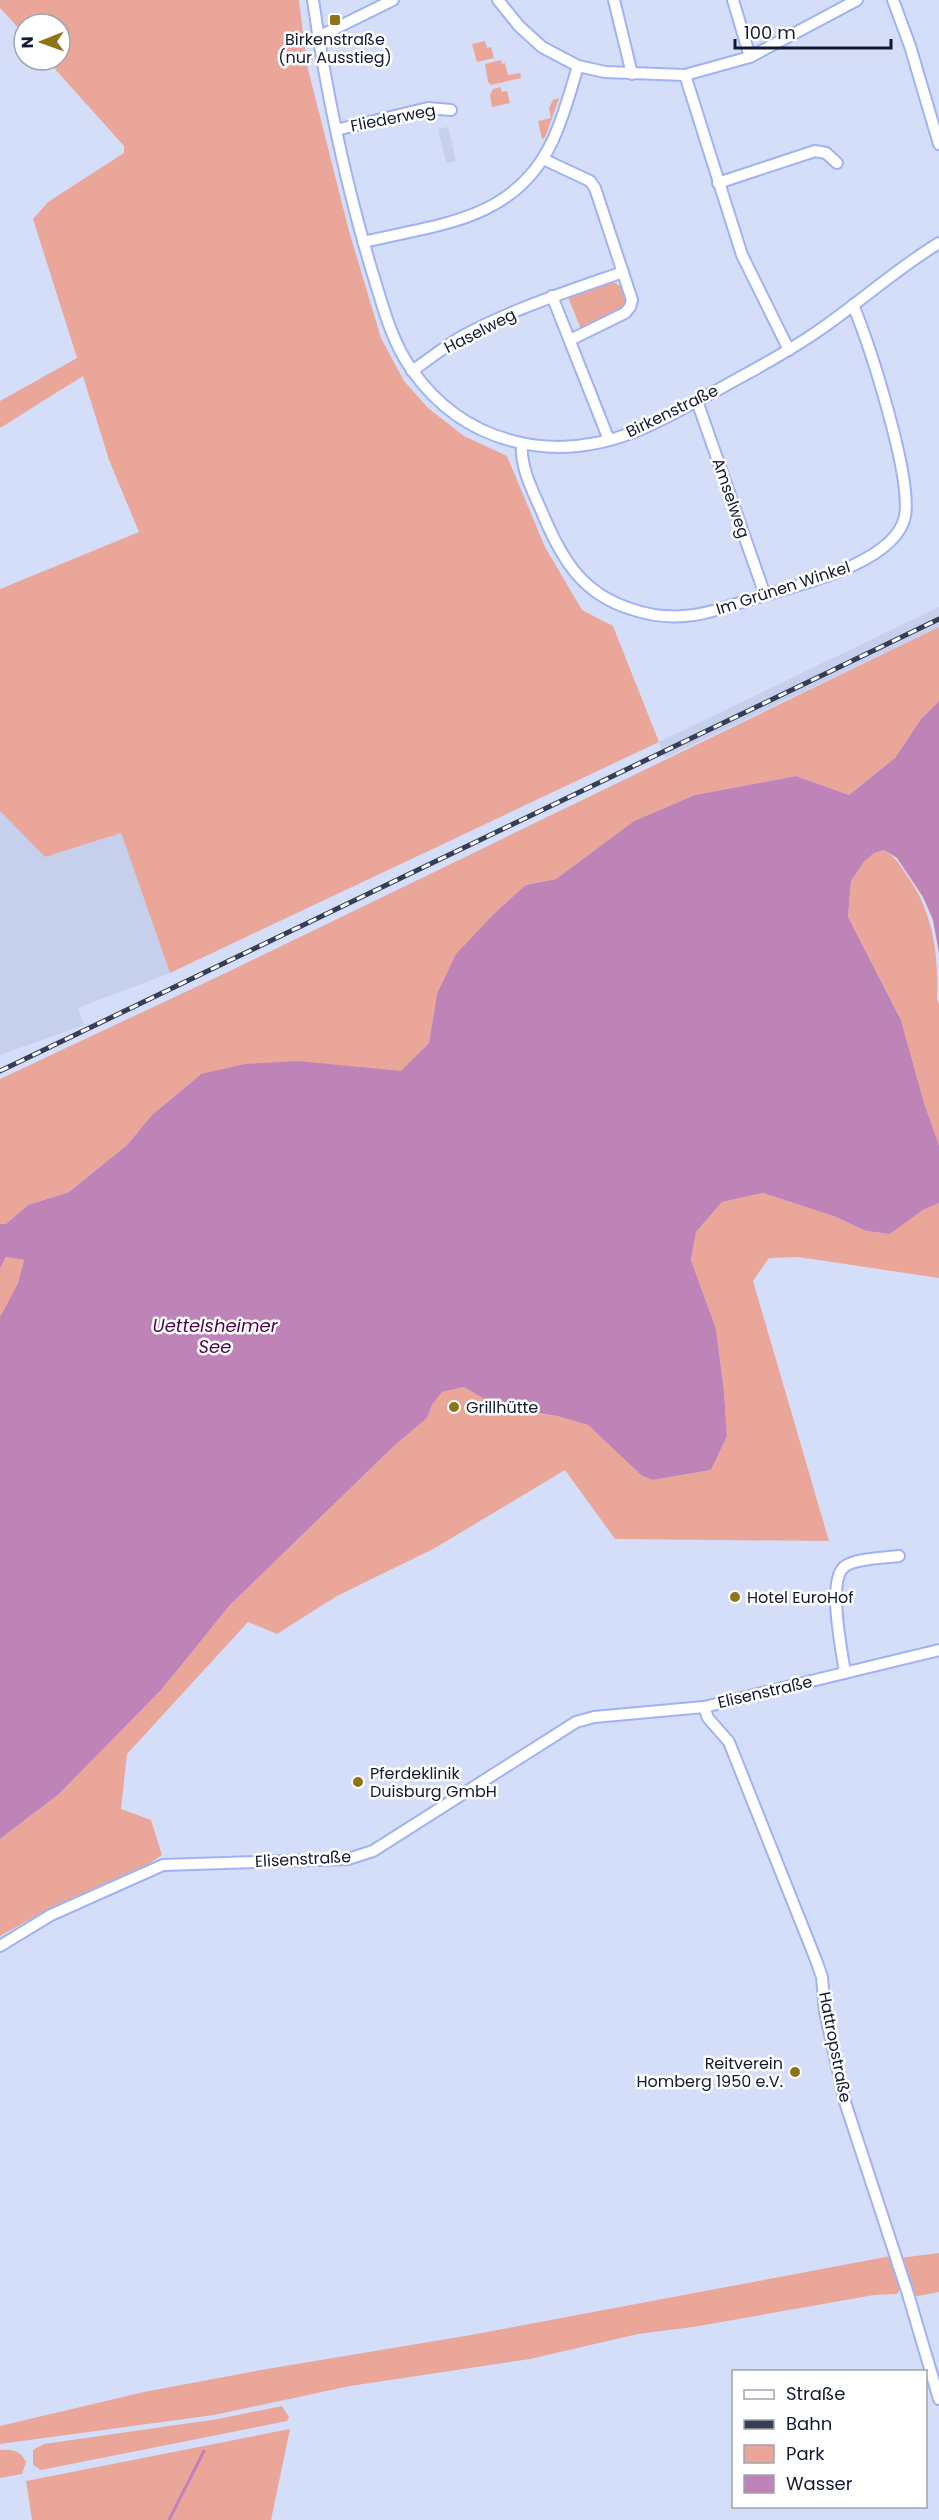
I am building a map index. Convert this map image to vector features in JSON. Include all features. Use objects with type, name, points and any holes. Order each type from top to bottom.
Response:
[{"type":"street","name":"Birkenstraße","points":[[313,0],[336,130],[363,242],[392,331],[412,371],[441,402],[472,426],[522,444],[581,446],[636,432],[789,350],[854,305],[898,270],[939,243]]},
{"type":"street","points":[[318,38],[393,0]]},
{"type":"street","points":[[498,0],[519,26],[542,47],[578,66],[605,72],[685,75],[750,57],[854,1]]},
{"type":"street","points":[[614,0],[632,74]]},
{"type":"street","points":[[733,0],[750,57]]},
{"type":"street","points":[[893,0],[910,46],[939,144]]},
{"type":"street","points":[[363,242],[469,217],[502,202],[520,188],[543,159],[552,142],[578,66]]},
{"type":"street","points":[[685,75],[742,255],[789,350]]},
{"type":"street","name":"Fliederweg","points":[[336,130],[428,108],[451,110]]},
{"type":"street","points":[[718,183],[815,151],[826,153],[837,163]]},
{"type":"street","points":[[543,159],[590,181],[595,188],[632,300],[625,313],[570,340]]},
{"type":"street","name":"Haselweg","points":[[412,371],[461,338],[552,296],[623,272]]},
{"type":"street","points":[[552,296],[609,440]]},
{"type":"street","name":"Im Grünen Winkel","points":[[522,444],[521,457],[557,548],[576,575],[604,598],[628,609],[668,616],[693,615],[765,596],[851,567],[888,542],[904,518],[904,484],[897,452],[854,305]]},
{"type":"street","name":"Amselweg","points":[[697,401],[765,596]]},
{"type":"street","points":[[845,1673],[836,1593],[838,1575],[843,1567],[851,1563],[899,1556]]},
{"type":"street","name":"Elisenstraße","points":[[0,1946],[51,1916],[163,1865],[348,1859],[362,1856],[576,1722],[594,1718],[704,1707],[939,1650]]},
{"type":"street","name":"Hattropstraße","points":[[704,1707],[708,1718],[729,1742],[822,1977],[825,2012],[845,2102],[908,2294],[939,2399]]},
{"type":"shaded area","points":[[448,127],[456,161],[446,163],[438,129]]},
{"type":"shaded area","points":[[939,607],[939,627],[665,758],[659,742]]},
{"type":"shaded area","points":[[0,811],[45,857],[121,833],[170,973],[78,1008],[84,1025],[0,1055]]},
{"type":"green space","points":[[0,0],[299,0],[307,65],[349,231],[381,338],[404,381],[428,408],[464,436],[507,456],[545,547],[582,610],[613,626],[659,742],[170,973],[121,833],[45,857],[0,811],[0,589],[139,532],[109,460],[83,376],[0,428],[0,401],[77,358],[33,219],[48,202],[124,153],[124,146],[58,72],[72,72],[72,12],[12,12],[12,21],[0,8]]},
{"type":"green space","points":[[485,41],[487,48],[491,47],[494,58],[477,62],[472,44]]},
{"type":"green space","points":[[501,60],[502,64],[505,63],[508,75],[520,73],[521,78],[491,85],[488,82],[485,64]]},
{"type":"green space","points":[[500,87],[502,92],[507,91],[510,103],[492,107],[490,95],[493,89]]},
{"type":"green space","points":[[559,98],[545,138],[542,139],[538,121],[551,118],[549,108],[553,100]]},
{"type":"green space","points":[[613,282],[624,288],[626,295],[620,311],[581,329],[568,297]]},
{"type":"green space","points":[[939,627],[939,701],[921,719],[895,758],[849,795],[796,776],[695,795],[634,821],[556,879],[526,885],[437,994],[429,1043],[401,1072],[375,1070],[201,1074],[152,1115],[127,1145],[69,1192],[28,1205],[6,1224],[0,1224],[0,1079],[232,970]]},
{"type":"green space","points":[[884,850],[898,862],[917,891],[933,935],[939,1004],[939,1145],[924,1103],[901,1020],[848,917],[851,881],[864,862],[874,853]]},
{"type":"green space","points":[[763,1193],[836,1217],[866,1231],[890,1234],[923,1210],[939,1203],[939,1278],[798,1257],[769,1258],[753,1281],[829,1541],[615,1539],[565,1470],[435,1548],[337,1596],[277,1634],[248,1622],[127,1754],[121,1809],[151,1820],[162,1855],[145,1866],[54,1906],[0,1936],[0,1839],[59,1794],[162,1689],[230,1605],[395,1445],[427,1418],[432,1405],[442,1392],[464,1387],[516,1411],[557,1416],[588,1425],[642,1476],[653,1480],[711,1470],[727,1436],[716,1329],[691,1260],[696,1232],[722,1202]]},
{"type":"green space","points":[[6,1257],[24,1260],[18,1283],[0,1317],[0,1268]]},
{"type":"green space","points":[[939,2253],[939,2292],[913,2297],[900,2258]]},
{"type":"green space","points":[[891,2256],[901,2288],[897,2294],[874,2295],[693,2327],[638,2334],[530,2359],[350,2386],[214,2415],[0,2444],[0,2426],[144,2392],[471,2335]]},
{"type":"green space","points":[[282,2406],[289,2417],[287,2421],[41,2470],[33,2465],[33,2450],[44,2444],[218,2419]]},
{"type":"green space","points":[[290,2429],[271,2520],[32,2520],[26,2481]]},
{"type":"green space","points":[[0,2450],[12,2450],[21,2455],[26,2462],[22,2474],[0,2478]]},
{"type":"water","name":"Uettelsheimer See","points":[[939,701],[939,953],[933,920],[923,897],[897,858],[884,850],[874,853],[864,862],[851,881],[848,917],[901,1020],[924,1103],[939,1145],[939,1203],[923,1210],[890,1234],[866,1231],[836,1217],[763,1193],[722,1202],[696,1232],[691,1260],[716,1329],[724,1391],[727,1436],[711,1470],[653,1480],[642,1476],[588,1425],[557,1416],[499,1407],[464,1387],[442,1392],[432,1405],[427,1418],[395,1445],[230,1605],[162,1689],[59,1794],[0,1839],[0,1317],[18,1283],[24,1260],[6,1257],[0,1268],[0,1224],[6,1224],[28,1205],[69,1192],[127,1145],[152,1115],[201,1074],[245,1064],[298,1061],[401,1071],[429,1043],[437,994],[456,954],[494,914],[526,885],[556,879],[634,821],[695,795],[796,776],[849,795],[895,758],[921,719]]},
{"type":"waterway","points":[[169,2520],[204,2451]]},
{"type":"railway","points":[[0,1071],[939,619]]},
{"type":"place","name":"Birkenstraße (nur Ausstieg)","points":[[335,20]]},
{"type":"place","name":"Grillhütte","points":[[454,1407]]},
{"type":"place","name":"Hotel EuroHof","points":[[735,1597]]},
{"type":"place","name":"Pferdeklinik Duisburg GmbH","points":[[358,1782]]},
{"type":"place","name":"Reitverein Homberg 1950 e.V.","points":[[795,2072]]}]
